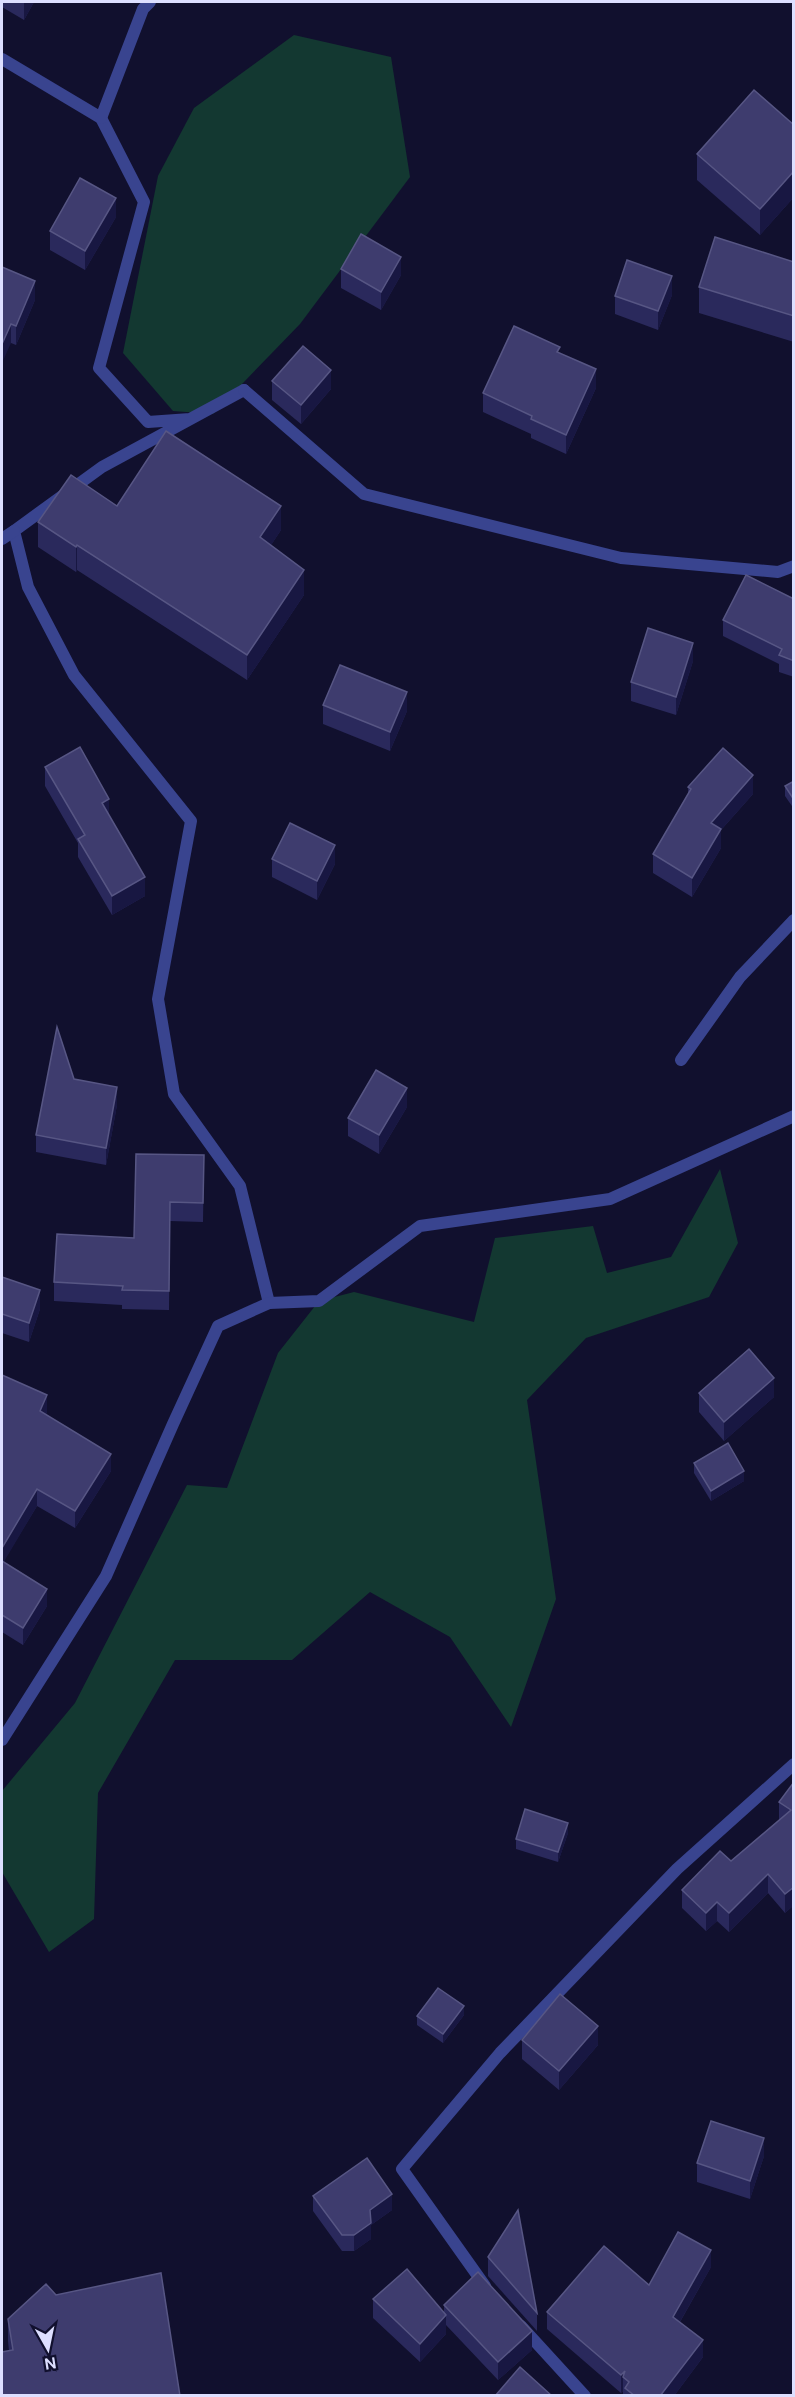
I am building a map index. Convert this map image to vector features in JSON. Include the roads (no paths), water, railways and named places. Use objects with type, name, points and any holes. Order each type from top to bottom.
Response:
[{"type":"street","points":[[101,118],[143,9],[150,2]]},
{"type":"street","points":[[2,59],[101,118],[144,202],[99,368],[148,422],[190,419],[244,390]]},
{"type":"street","points":[[2,538],[102,467],[244,390]]},
{"type":"street","points":[[244,390],[364,494],[621,558],[778,572],[794,566]]},
{"type":"street","points":[[14,531],[28,587],[74,675],[191,821],[158,999],[174,1094],[240,1186],[269,1303]]},
{"type":"street","points":[[681,1060],[740,977],[794,920]]},
{"type":"street","points":[[2,1740],[106,1576],[218,1326],[269,1303],[319,1301],[420,1226],[610,1199],[794,1116]]},
{"type":"street","points":[[495,2297],[402,2169],[500,2053],[661,1886],[794,1764]]},
{"type":"street","points":[[510,2314],[585,2396]]}]
